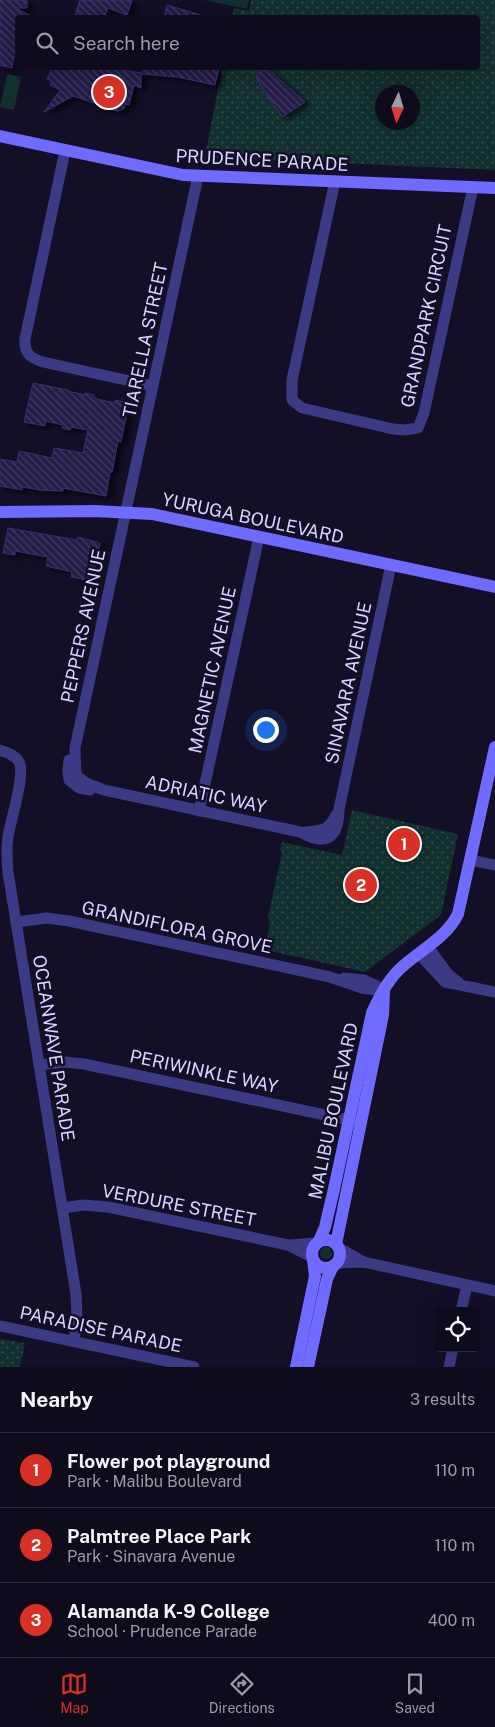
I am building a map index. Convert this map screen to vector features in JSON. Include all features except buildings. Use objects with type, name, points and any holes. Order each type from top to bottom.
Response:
[{"type":"street","name":"PRUDENCE PARADE","points":[[0,136],[174,174],[495,188]]},
{"type":"street","points":[[65,150],[25,339],[26,352],[31,357],[43,362],[153,386]]},
{"type":"street","name":"TIARELLA STREET","points":[[126,511],[198,176]]},
{"type":"street","name":"GRANDPARK CIRCUIT","points":[[335,181],[292,380],[292,400],[302,408],[404,430],[418,428],[424,413],[473,188]]},
{"type":"street","name":"YURUGA BOULEVARD","points":[[0,512],[126,511],[156,515],[495,587]]},
{"type":"street","name":"PEPPERS AVENUE","points":[[73,777],[75,748],[126,511]]},
{"type":"street","name":"MAGNETIC AVENUE","points":[[200,811],[258,537]]},
{"type":"street","name":"SINAVARA AVENUE","points":[[327,833],[338,827],[338,809],[391,565]]},
{"type":"street","points":[[384,991],[397,972],[444,934],[455,921],[462,901],[495,747]]},
{"type":"street","name":"OCEANWAVE PARADE","points":[[0,750],[14,756],[19,761],[20,778],[8,836],[7,857],[77,1300],[74,1341]]},
{"type":"street","name":"ADRIATIC WAY","points":[[73,777],[104,790],[300,832],[315,838],[321,839],[327,833]]},
{"type":"street","points":[[471,860],[495,865]]},
{"type":"street","name":"GRANDIFLORA GROVE","points":[[16,922],[47,918],[69,921],[330,977],[364,980],[375,984],[384,991]]},
{"type":"street","points":[[423,950],[463,986],[495,992]]},
{"type":"street","name":"MALIBU BOULEVARD","points":[[318,1242],[325,1227],[383,1015],[384,991]]},
{"type":"street","name":"PERIWINKLE WAY","points":[[39,1065],[64,1062],[84,1064],[355,1121]]},
{"type":"street","name":"MALIBU BOULEVARD","points":[[337,1246],[355,1121]]},
{"type":"street","name":"VERDURE STREET","points":[[63,1208],[83,1205],[108,1207],[288,1245],[313,1258]]},
{"type":"street","points":[[296,1367],[315,1276],[312,1249],[318,1242],[328,1240],[364,1262]]},
{"type":"street","name":"VERDURE STREET","points":[[288,1245],[318,1242]]},
{"type":"street","points":[[308,1367],[327,1279],[340,1256],[337,1246]]},
{"type":"street","points":[[313,1258],[316,1264],[324,1268],[334,1264],[364,1262],[495,1291]]},
{"type":"street","points":[[462,1307],[467,1285]]},
{"type":"street","name":"PARADISE PARADE","points":[[0,1326],[194,1367]]},
{"type":"street","points":[[449,1367],[452,1352]]},
{"type":"green space","points":[[204,0],[249,0],[247,9]]},
{"type":"green space","points":[[251,0],[495,0],[495,170],[205,157],[222,70],[480,70],[480,15],[232,15],[234,8],[249,11]]},
{"type":"green space","points":[[7,74],[21,77],[14,110],[0,107]]},
{"type":"green space","points":[[352,810],[458,834],[441,915],[365,972],[261,949],[262,942],[267,939],[270,922],[268,916],[282,853],[280,850],[282,842],[342,855]]},
{"type":"green space","points":[[328,1247],[331,1248],[331,1258],[324,1259],[321,1258],[320,1251],[321,1248]]},
{"type":"green space","points":[[0,1339],[25,1343],[20,1367],[0,1367]]},
{"type":"place","name":"Alamanda K-9 College","points":[[109,92]]},
{"type":"place","name":"Flower pot playground","points":[[404,844]]},
{"type":"place","name":"Palmtree Place Park","points":[[361,885]]}]
